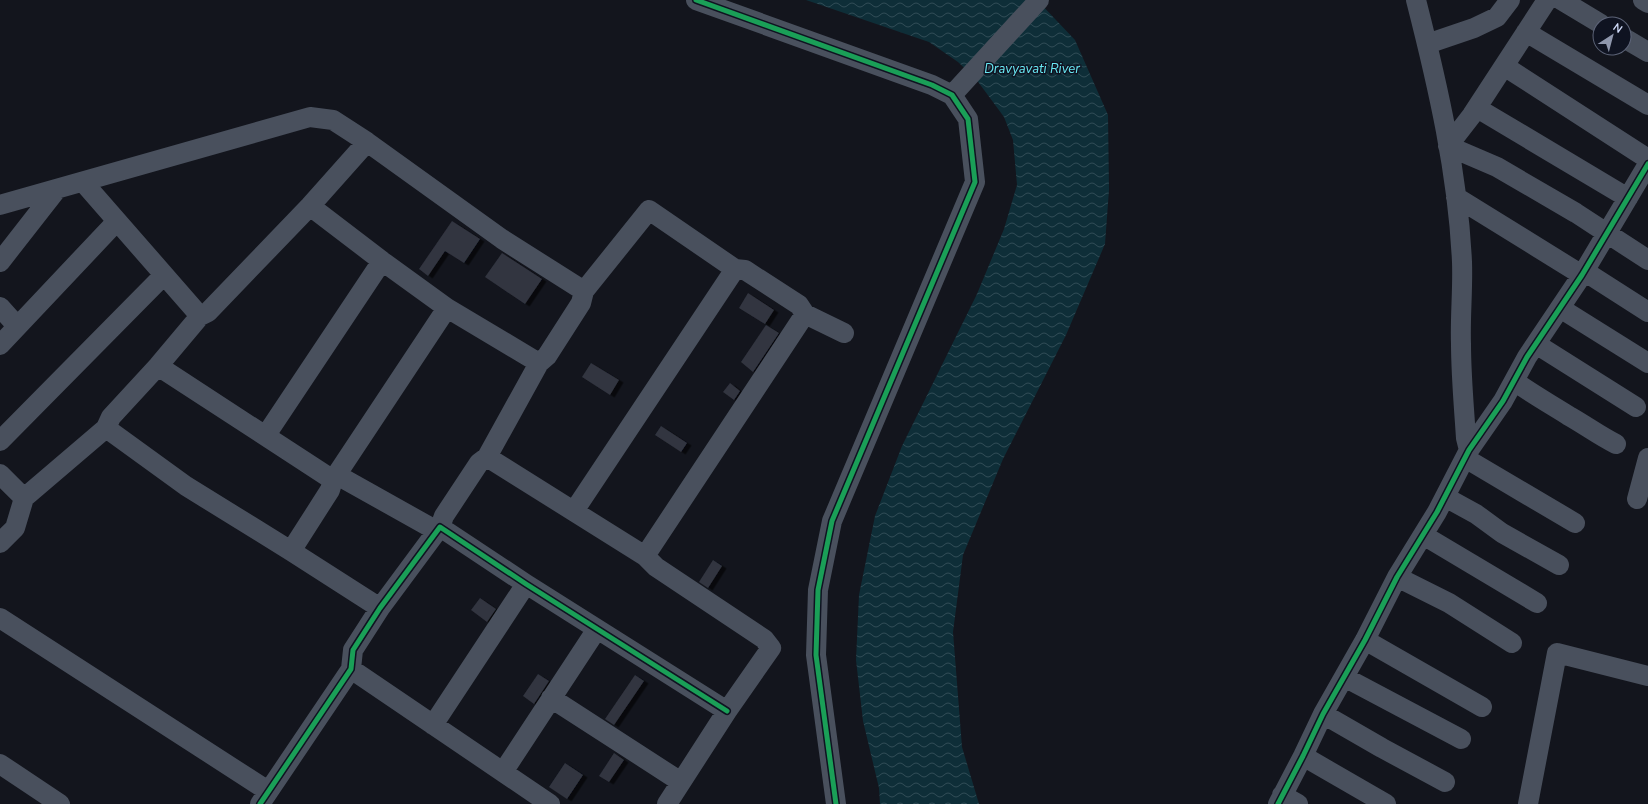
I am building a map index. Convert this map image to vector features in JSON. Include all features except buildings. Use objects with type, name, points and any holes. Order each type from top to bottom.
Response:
[{"type":"street","points":[[696,0],[932,85],[952,95],[968,119],[975,182],[832,521],[818,590],[816,655],[836,804]]},
{"type":"street","points":[[952,95],[1039,0]]},
{"type":"street","points":[[1416,0],[1427,44],[1448,146],[1456,197],[1462,263],[1461,344],[1467,454]]},
{"type":"street","points":[[1427,44],[1474,28],[1497,17],[1510,0]]},
{"type":"street","points":[[1448,146],[1477,108],[1547,0]]},
{"type":"street","points":[[1561,0],[1592,19]]},
{"type":"street","points":[[1643,0],[1648,3]]},
{"type":"street","points":[[1526,32],[1648,105]]},
{"type":"street","points":[[1632,43],[1648,52]]},
{"type":"street","points":[[1504,66],[1648,159]]},
{"type":"street","points":[[1477,108],[1628,198]]},
{"type":"street","points":[[0,205],[310,117],[333,120],[367,142],[502,239],[584,291]]},
{"type":"street","points":[[0,543],[15,528],[24,498],[106,428],[111,417],[158,366],[200,316],[208,312],[310,206],[367,142]]},
{"type":"street","points":[[1448,146],[1497,167],[1576,213],[1607,234],[1646,254]]},
{"type":"street","points":[[1286,801],[1303,756],[1323,714],[1365,640],[1397,577],[1445,497],[1467,454],[1503,401],[1536,344],[1583,273],[1648,164]]},
{"type":"street","points":[[83,182],[200,316]]},
{"type":"street","points":[[0,262],[57,189]]},
{"type":"street","points":[[1456,197],[1648,312]]},
{"type":"street","points":[[310,206],[447,308],[539,363]]},
{"type":"street","points":[[0,618],[264,798],[351,669],[353,650],[380,608],[439,529],[444,516],[479,463],[487,457],[539,363],[547,356],[581,303],[584,291],[649,210],[736,269],[745,270],[798,305],[805,314],[844,333]]},
{"type":"street","points":[[0,345],[117,221]]},
{"type":"street","points":[[266,435],[382,261]]},
{"type":"street","points":[[574,511],[736,269]]},
{"type":"street","points":[[0,441],[164,275]]},
{"type":"street","points":[[0,306],[17,326]]},
{"type":"street","points":[[291,551],[330,490],[335,477],[447,308]]},
{"type":"street","points":[[1560,308],[1648,362]]},
{"type":"street","points":[[645,556],[805,314]]},
{"type":"street","points":[[1536,344],[1636,406]]},
{"type":"street","points":[[158,366],[335,477],[439,529],[727,711]]},
{"type":"street","points":[[1514,381],[1538,398],[1570,416],[1597,435],[1616,444]]},
{"type":"street","points":[[106,428],[186,486],[380,608]]},
{"type":"street","points":[[1467,454],[1575,523]]},
{"type":"street","points":[[487,457],[645,556],[656,567],[764,639],[771,648],[727,711],[667,804]]},
{"type":"street","points":[[1637,499],[1648,458]]},
{"type":"street","points":[[0,474],[24,498]]},
{"type":"street","points":[[1445,497],[1476,514],[1502,533],[1559,566]]},
{"type":"street","points":[[1423,535],[1537,603]]},
{"type":"street","points":[[1397,577],[1449,603],[1512,643]]},
{"type":"street","points":[[433,725],[526,584]]},
{"type":"street","points":[[503,772],[597,629]]},
{"type":"street","points":[[1365,640],[1482,707]]},
{"type":"street","points":[[1528,804],[1557,653],[1648,676]]},
{"type":"street","points":[[351,669],[550,804]]},
{"type":"street","points":[[1344,677],[1461,739]]},
{"type":"street","points":[[551,698],[681,782]]},
{"type":"street","points":[[1323,714],[1445,782]]},
{"type":"street","points":[[1303,756],[1386,804]]},
{"type":"street","points":[[0,764],[60,804]]},
{"type":"water","name":"Dravyavati River","points":[[806,0],[1037,0],[1075,40],[1108,115],[1109,190],[1105,244],[1066,335],[1003,459],[963,555],[953,632],[962,747],[979,804],[880,804],[879,788],[863,721],[856,660],[859,595],[875,516],[902,446],[977,294],[1004,229],[1017,185],[1013,140],[1004,117],[976,79],[958,62],[929,42]]},
{"type":"cycle path","points":[[696,0],[932,85],[952,95],[968,119],[975,182],[832,521],[818,590],[816,655],[836,804]]},
{"type":"cycle path","points":[[1278,804],[1323,714],[1365,640],[1397,577],[1437,512],[1469,450],[1503,401],[1527,357],[1582,275],[1648,164]]},
{"type":"cycle path","points":[[260,804],[351,669],[353,650],[380,608],[440,527],[526,584],[727,711]]}]
